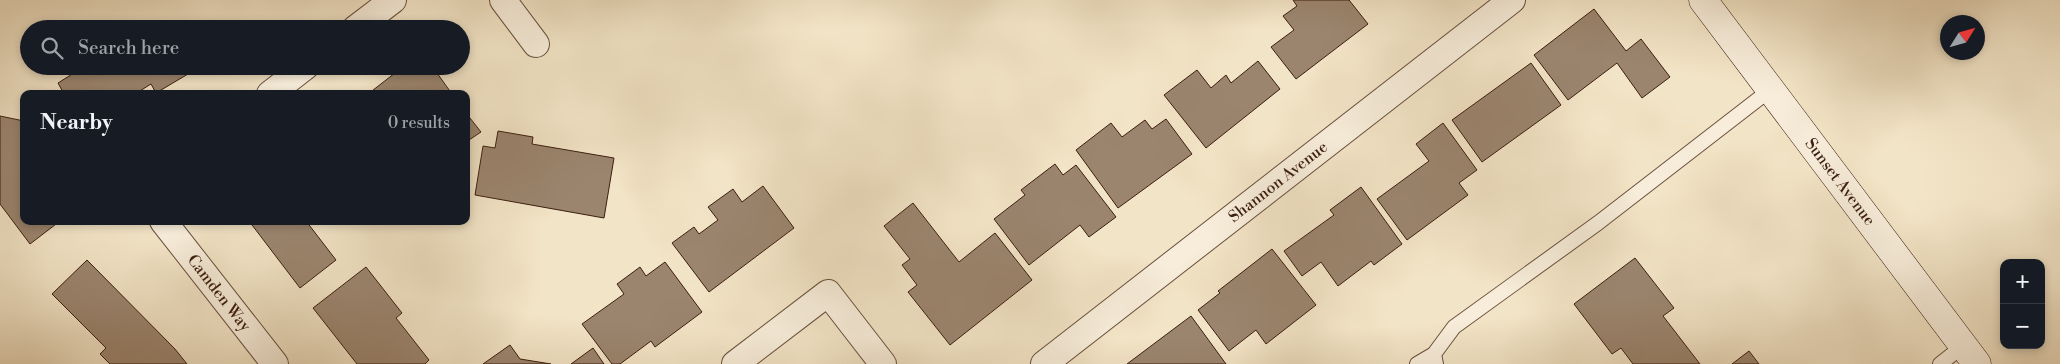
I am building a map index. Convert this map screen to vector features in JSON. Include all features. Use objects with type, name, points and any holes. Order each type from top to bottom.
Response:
[{"type":"main road","name":"Sunset Avenue","points":[[1703,0],[1970,355]]},
{"type":"street","points":[[367,20],[393,0]]},
{"type":"street","points":[[503,0],[536,44]]},
{"type":"street","name":"Shannon Avenue","points":[[1044,364],[1512,0]]},
{"type":"street","points":[[275,90],[294,75]]},
{"type":"street","name":"Camden Way","points":[[166,225],[275,364]]},
{"type":"street","points":[[736,364],[828,293],[883,364]]},
{"type":"lane","points":[[1417,364],[1435,359],[1454,327],[1598,224],[1770,90]]},
{"type":"lane","points":[[1940,364],[1970,355]]},
{"type":"building","points":[[1293,0],[1349,0],[1368,24],[1296,79],[1271,47],[1294,30],[1283,16],[1297,6]]},
{"type":"building","points":[[1594,9],[1626,51],[1641,39],[1670,77],[1642,98],[1617,63],[1568,100],[1534,55]]},
{"type":"building","points":[[1258,61],[1280,89],[1206,148],[1164,95],[1197,70],[1211,88],[1226,75],[1231,83]]},
{"type":"building","points":[[1531,63],[1561,105],[1482,162],[1452,120]]},
{"type":"building","points":[[71,75],[186,75],[161,90],[154,90],[151,84],[141,90],[62,90],[58,83]]},
{"type":"building","points":[[392,75],[438,75],[449,90],[373,90]]},
{"type":"building","points":[[0,116],[20,120],[20,225],[55,225],[30,244],[0,204]]},
{"type":"building","points":[[470,118],[481,132],[470,139]]},
{"type":"building","points":[[1166,119],[1192,154],[1118,208],[1076,150],[1111,123],[1122,137],[1145,120],[1152,129]]},
{"type":"building","points":[[1443,123],[1477,170],[1459,183],[1468,195],[1407,240],[1377,199],[1429,161],[1416,144]]},
{"type":"building","points":[[498,131],[533,137],[532,144],[614,158],[604,218],[475,195],[483,146],[495,148]]},
{"type":"building","points":[[1055,164],[1063,175],[1076,165],[1116,217],[1089,237],[1080,225],[1029,265],[994,219],[1025,195],[1021,190]]},
{"type":"building","points":[[763,186],[794,228],[709,292],[672,243],[694,227],[699,234],[718,220],[708,207],[733,189],[742,202]]},
{"type":"building","points":[[1361,187],[1402,244],[1374,265],[1371,261],[1338,286],[1321,262],[1302,276],[1284,251],[1334,215],[1330,210]]},
{"type":"building","points":[[913,203],[959,262],[995,233],[1032,280],[950,345],[908,292],[917,285],[902,265],[910,259],[884,226]]},
{"type":"building","points":[[252,225],[309,225],[336,260],[300,288]]},
{"type":"building","points":[[1272,249],[1316,305],[1266,344],[1256,330],[1229,351],[1198,310],[1220,293],[1218,291]]},
{"type":"building","points":[[1635,258],[1674,308],[1663,316],[1700,364],[1633,364],[1621,348],[1612,354],[1574,304]]},
{"type":"building","points":[[87,260],[175,349],[187,364],[110,364],[100,354],[106,348],[52,294]]},
{"type":"building","points":[[665,262],[702,312],[655,347],[651,341],[620,364],[612,364],[582,324],[624,294],[617,284],[640,267],[646,276]]},
{"type":"building","points":[[366,267],[402,313],[396,318],[429,360],[425,364],[357,364],[313,308]]},
{"type":"building","points":[[1191,316],[1226,364],[1127,364]]},
{"type":"building","points":[[510,345],[520,359],[551,364],[483,364]]},
{"type":"building","points":[[593,348],[604,364],[571,364]]},
{"type":"building","points":[[1749,351],[1759,364],[1732,364]]}]
